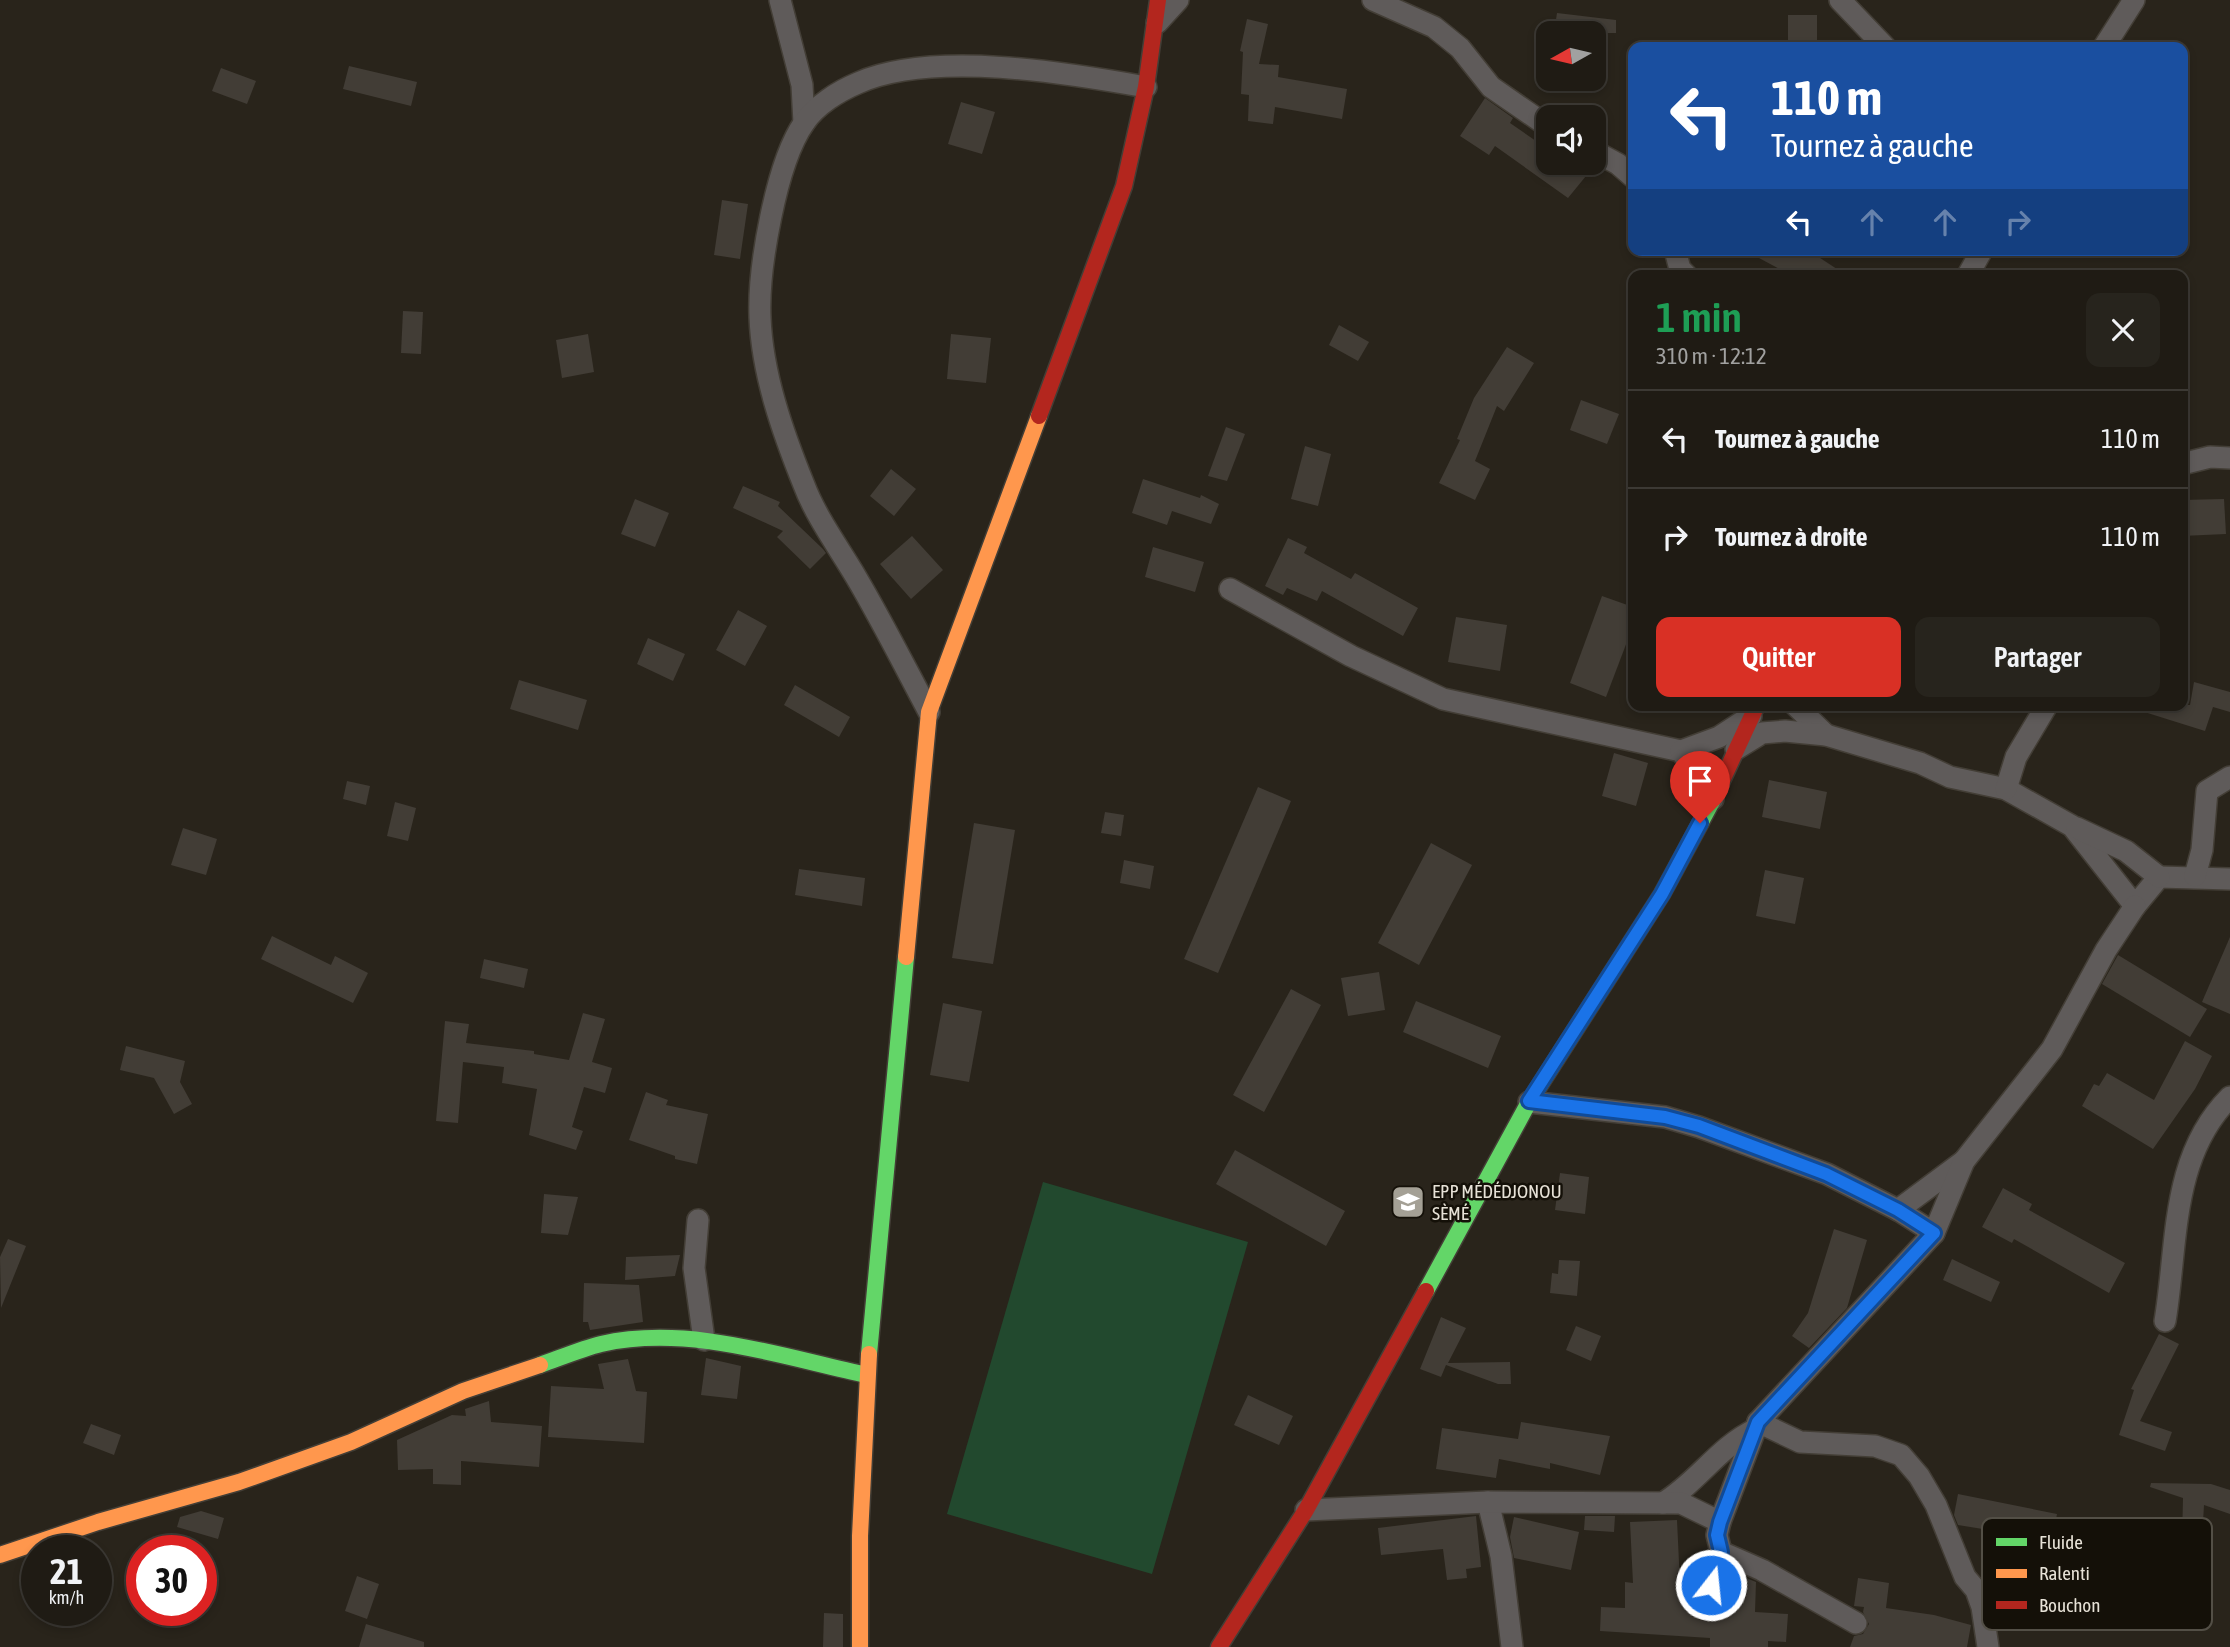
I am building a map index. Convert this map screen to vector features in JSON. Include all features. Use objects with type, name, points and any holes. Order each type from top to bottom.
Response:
[{"type":"street","points":[[780,0],[802,85],[804,123]]},
{"type":"street","points":[[860,1647],[860,1536],[867,1375],[929,712],[1100,259],[1124,186],[1146,87],[1157,23],[1158,0]]},
{"type":"street","points":[[1157,23],[1178,0]]},
{"type":"street","points":[[1373,0],[1434,27],[1460,48],[1491,87],[1536,118]]},
{"type":"street","points":[[1840,0],[1880,42]]},
{"type":"street","points":[[2107,42],[2134,0]]},
{"type":"street","points":[[929,712],[872,604],[805,489],[768,371],[760,317],[762,271],[780,176],[804,123],[833,96],[860,82],[885,74],[933,68],[1054,71],[1146,87]]},
{"type":"street","points":[[1606,158],[1628,173]]},
{"type":"street","points":[[2188,462],[2210,457],[2230,458]]},
{"type":"street","points":[[1230,589],[1350,656],[1443,699],[1681,751],[1719,737],[1754,711]]},
{"type":"street","points":[[1219,1647],[1306,1510],[1529,1101],[1662,894],[1713,799],[1755,711]]},
{"type":"street","points":[[1801,711],[1826,735]]},
{"type":"street","points":[[2006,789],[2016,757],[2043,711]]},
{"type":"street","points":[[1737,749],[1762,733],[1826,735],[1920,763],[1950,777],[2006,789],[2072,826],[2126,851],[2159,877],[2230,879]]},
{"type":"street","points":[[1681,751],[1713,799]]},
{"type":"street","points":[[2195,876],[2202,850],[2207,791],[2230,777]]},
{"type":"street","points":[[2072,826],[2135,906]]},
{"type":"street","points":[[1898,1210],[1964,1161],[2052,1049],[2106,950],[2135,906],[2159,877]]},
{"type":"street","points":[[2165,1321],[2175,1227],[2186,1172],[2200,1135],[2230,1097]]},
{"type":"street","points":[[1529,1101],[1665,1117],[1699,1126],[1826,1174],[1898,1210],[1934,1233]]},
{"type":"street","points":[[1663,1503],[1683,1491],[1724,1447],[1757,1426],[1934,1233],[1964,1161]]},
{"type":"street","points":[[698,1220],[694,1268],[704,1340]]},
{"type":"street","points":[[0,1555],[98,1522],[239,1482],[351,1442],[463,1391],[602,1344],[658,1338],[704,1340],[867,1375]]},
{"type":"street","points":[[1711,1585],[1721,1552],[1717,1535],[1720,1522],[1757,1426]]},
{"type":"street","points":[[1757,1426],[1800,1442],[1875,1446],[1902,1455],[1919,1476],[1936,1505],[1965,1577],[1976,1590],[1982,1607]]},
{"type":"street","points":[[1306,1510],[1488,1502],[1681,1503],[1720,1522]]},
{"type":"street","points":[[1488,1502],[1501,1556],[1513,1647]]},
{"type":"street","points":[[1721,1552],[1762,1570],[1856,1623]]},
{"type":"green space","points":[[1043,1182],[1248,1242],[1152,1574],[947,1514]]},
{"type":"building","points":[[1557,13],[1616,20],[1616,33],[1606,33],[1606,21],[1556,21]]},
{"type":"building","points":[[1788,15],[1817,15],[1817,42],[1788,42]]},
{"type":"building","points":[[1247,19],[1268,24],[1259,64],[1279,65],[1278,77],[1347,89],[1342,119],[1275,107],[1273,124],[1248,121],[1249,95],[1241,94],[1243,52],[1240,51]]},
{"type":"building","points":[[349,66],[417,82],[411,106],[343,89]]},
{"type":"building","points":[[221,68],[256,81],[247,104],[212,91]]},
{"type":"building","points":[[1485,98],[1513,118],[1510,123],[1536,141],[1536,175],[1586,176],[1568,198],[1495,146],[1489,155],[1460,136]]},
{"type":"building","points":[[961,102],[995,112],[982,154],[948,144]]},
{"type":"building","points":[[722,200],[748,204],[740,259],[714,255]]},
{"type":"building","points":[[1755,256],[1817,256],[1838,270],[1782,270]]},
{"type":"building","points":[[403,311],[423,312],[421,354],[401,353]]},
{"type":"building","points":[[1339,325],[1369,342],[1358,361],[1329,345]]},
{"type":"building","points":[[588,334],[594,372],[562,378],[556,340]]},
{"type":"building","points":[[951,334],[991,338],[986,383],[947,379]]},
{"type":"building","points":[[1507,347],[1534,363],[1504,411],[1497,406],[1475,461],[1490,469],[1475,500],[1439,483],[1460,440],[1457,439],[1474,398]]},
{"type":"building","points":[[1581,400],[1619,414],[1607,444],[1570,430]]},
{"type":"building","points":[[1226,427],[1245,434],[1227,481],[1208,476]]},
{"type":"building","points":[[1305,446],[1331,454],[1318,506],[1291,499]]},
{"type":"building","points":[[891,469],[916,489],[894,516],[870,496]]},
{"type":"building","points":[[1143,479],[1200,498],[1201,495],[1219,504],[1211,524],[1172,511],[1167,525],[1132,513]]},
{"type":"building","points":[[743,486],[780,502],[778,506],[823,549],[826,553],[810,569],[777,537],[783,531],[733,508]]},
{"type":"building","points":[[635,499],[669,513],[655,547],[621,534]]},
{"type":"building","points":[[2224,499],[2226,534],[2188,536],[2188,500]]},
{"type":"building","points":[[912,536],[943,570],[911,599],[880,564]]},
{"type":"building","points":[[1288,538],[1307,547],[1304,553],[1351,579],[1355,573],[1418,608],[1403,636],[1322,591],[1317,601],[1287,588],[1283,595],[1265,586]]},
{"type":"building","points":[[1153,547],[1204,562],[1195,592],[1145,577]]},
{"type":"building","points":[[1602,596],[1628,605],[1628,639],[1606,697],[1570,683]]},
{"type":"building","points":[[738,610],[767,626],[745,666],[716,650]]},
{"type":"building","points":[[1456,617],[1507,625],[1500,671],[1448,662]]},
{"type":"building","points":[[648,638],[685,654],[673,681],[637,664]]},
{"type":"building","points":[[519,680],[587,700],[578,730],[510,709]]},
{"type":"building","points":[[2194,682],[2230,692],[2230,712],[2213,707],[2205,731],[2141,711],[2188,711]]},
{"type":"building","points":[[795,685],[850,717],[839,737],[784,705]]},
{"type":"building","points":[[1614,753],[1648,763],[1636,806],[1602,796]]},
{"type":"building","points":[[1769,780],[1827,792],[1820,829],[1762,817]]},
{"type":"building","points":[[347,781],[370,786],[366,805],[343,799]]},
{"type":"building","points":[[1258,787],[1291,801],[1218,973],[1184,959]]},
{"type":"building","points":[[395,802],[416,808],[408,841],[387,836]]},
{"type":"building","points":[[1105,812],[1124,815],[1121,836],[1101,833]]},
{"type":"building","points":[[974,823],[1015,830],[993,964],[952,958]]},
{"type":"building","points":[[183,828],[217,839],[206,875],[171,865]]},
{"type":"building","points":[[1431,843],[1472,865],[1419,965],[1378,943]]},
{"type":"building","points":[[1124,860],[1154,866],[1150,889],[1120,883]]},
{"type":"building","points":[[799,869],[865,878],[862,906],[795,895]]},
{"type":"building","points":[[1765,870],[1804,878],[1795,924],[1756,916]]},
{"type":"building","points":[[272,936],[331,965],[335,956],[368,973],[353,1003],[261,959]]},
{"type":"building","points":[[2230,937],[2230,1014],[2202,1002]]},
{"type":"building","points":[[2118,955],[2207,1009],[2190,1037],[2102,984]]},
{"type":"building","points":[[484,959],[528,969],[524,988],[480,978]]},
{"type":"building","points":[[1379,972],[1385,1010],[1348,1016],[1341,978]]},
{"type":"building","points":[[1291,989],[1321,1005],[1264,1112],[1233,1095]]},
{"type":"building","points":[[1416,1001],[1501,1036],[1488,1068],[1403,1032]]},
{"type":"building","points":[[943,1003],[982,1011],[969,1082],[930,1075]]},
{"type":"building","points":[[583,1013],[605,1019],[592,1062],[612,1068],[605,1093],[584,1087],[572,1127],[583,1131],[576,1150],[529,1135],[537,1089],[502,1083],[504,1067],[463,1062],[458,1123],[436,1121],[445,1021],[469,1024],[466,1043],[534,1051],[534,1054],[569,1060]]},
{"type":"building","points":[[2185,1041],[2212,1056],[2195,1089],[2153,1149],[2082,1106],[2094,1084],[2099,1086],[2107,1073],[2154,1100]]},
{"type":"building","points":[[126,1046],[185,1061],[180,1082],[192,1104],[174,1114],[154,1078],[120,1070]]},
{"type":"building","points":[[646,1092],[668,1100],[666,1105],[708,1114],[697,1164],[675,1159],[675,1156],[629,1140]]},
{"type":"building","points":[[1235,1150],[1345,1211],[1326,1246],[1216,1184]]},
{"type":"building","points":[[1560,1173],[1589,1177],[1585,1214],[1555,1210]]},
{"type":"building","points":[[2003,1188],[2032,1204],[2029,1210],[2125,1263],[2109,1293],[2014,1239],[2012,1243],[1982,1227]]},
{"type":"building","points":[[544,1194],[578,1197],[568,1235],[541,1233]]},
{"type":"building","points":[[1834,1229],[1867,1240],[1847,1308],[1809,1348],[1792,1336],[1808,1313]]},
{"type":"building","points":[[8,1239],[26,1246],[1,1308],[0,1257]]},
{"type":"building","points":[[680,1255],[675,1276],[625,1280],[626,1257]]},
{"type":"building","points":[[1952,1259],[2000,1282],[1991,1302],[1943,1280]]},
{"type":"building","points":[[1559,1260],[1580,1261],[1577,1296],[1550,1293],[1552,1273],[1558,1274]]},
{"type":"building","points":[[584,1283],[639,1285],[643,1322],[590,1330],[588,1322],[583,1322]]},
{"type":"building","points":[[1441,1317],[1466,1328],[1448,1363],[1510,1362],[1511,1384],[1498,1384],[1446,1365],[1441,1377],[1420,1369]]},
{"type":"building","points":[[1576,1326],[1601,1336],[1591,1361],[1566,1350]]},
{"type":"building","points":[[2159,1334],[2179,1344],[2140,1421],[2172,1432],[2165,1451],[2119,1435],[2134,1390],[2131,1389]]},
{"type":"building","points":[[706,1358],[741,1366],[737,1399],[701,1395]]},
{"type":"building","points":[[628,1359],[636,1391],[647,1392],[644,1443],[548,1437],[551,1386],[604,1389],[598,1364]]},
{"type":"building","points":[[1248,1395],[1293,1416],[1279,1445],[1234,1425]]},
{"type":"building","points":[[489,1401],[491,1422],[542,1426],[539,1467],[461,1461],[461,1485],[433,1484],[433,1469],[398,1470],[397,1440],[452,1415],[466,1416],[465,1409]]},
{"type":"building","points":[[1521,1422],[1610,1436],[1600,1475],[1550,1463],[1550,1469],[1499,1459],[1496,1478],[1436,1469],[1442,1428],[1518,1439]]},
{"type":"building","points":[[91,1424],[121,1435],[114,1455],[83,1443]]},
{"type":"building","points":[[2151,1483],[2211,1484],[2230,1490],[2230,1514],[2204,1505],[2203,1518],[2183,1518],[2183,1498],[2150,1487]]},
{"type":"building","points":[[1958,1494],[2057,1514],[2056,1518],[1982,1518],[1982,1529],[1958,1525],[1954,1515]]},
{"type":"building","points":[[201,1511],[224,1518],[218,1539],[217,1535],[204,1535],[177,1527],[180,1517]]},
{"type":"building","points":[[1476,1516],[1481,1567],[1466,1569],[1467,1578],[1447,1580],[1443,1549],[1381,1555],[1378,1528]]},
{"type":"building","points":[[1585,1516],[1615,1516],[1614,1532],[1584,1530]]},
{"type":"building","points":[[1514,1517],[1579,1532],[1571,1570],[1514,1558],[1510,1537]]},
{"type":"building","points":[[1677,1520],[1680,1584],[1698,1584],[1702,1594],[1713,1598],[1723,1589],[1729,1571],[1756,1582],[1755,1612],[1788,1614],[1786,1642],[1768,1641],[1768,1647],[1710,1647],[1710,1638],[1600,1631],[1601,1607],[1625,1608],[1625,1582],[1633,1583],[1630,1522]]},
{"type":"building","points":[[357,1576],[379,1584],[367,1619],[345,1611]]},
{"type":"building","points":[[1858,1578],[1889,1583],[1886,1608],[1934,1615],[1971,1625],[1967,1647],[1850,1647],[1854,1636],[1863,1634],[1869,1624],[1863,1612],[1864,1607],[1854,1606]]},
{"type":"building","points":[[824,1613],[843,1614],[843,1647],[823,1647]]},
{"type":"building","points":[[366,1624],[424,1642],[424,1647],[359,1647]]},
{"type":"traffic: fast","points":[[1426,1291],[1529,1102],[1662,894],[1714,798]]},
{"type":"traffic: fast","points":[[869,1354],[906,957]]},
{"type":"traffic: fast","points":[[540,1365],[601,1344],[668,1338],[735,1345],[867,1375]]},
{"type":"traffic: slow","points":[[906,957],[929,712],[1039,416]]},
{"type":"traffic: slow","points":[[860,1647],[860,1536],[869,1354]]},
{"type":"traffic: slow","points":[[0,1555],[98,1522],[239,1482],[351,1442],[463,1391],[540,1365]]},
{"type":"traffic: jam","points":[[1039,416],[1124,186],[1146,87],[1158,0]]},
{"type":"traffic: jam","points":[[1714,798],[1754,711]]},
{"type":"traffic: jam","points":[[1219,1647],[1306,1510],[1426,1291]]},
{"type":"place","name":"EPP MÉDÉDJONOU SÈMÉ","points":[[1408,1202]]},
{"type":"route","points":[[1700,823],[1662,894],[1529,1101],[1582,1105],[1665,1117],[1699,1126],[1826,1174],[1898,1210],[1934,1233],[1758,1422],[1740,1476],[1720,1522],[1717,1535],[1721,1552],[1711,1585]]}]
